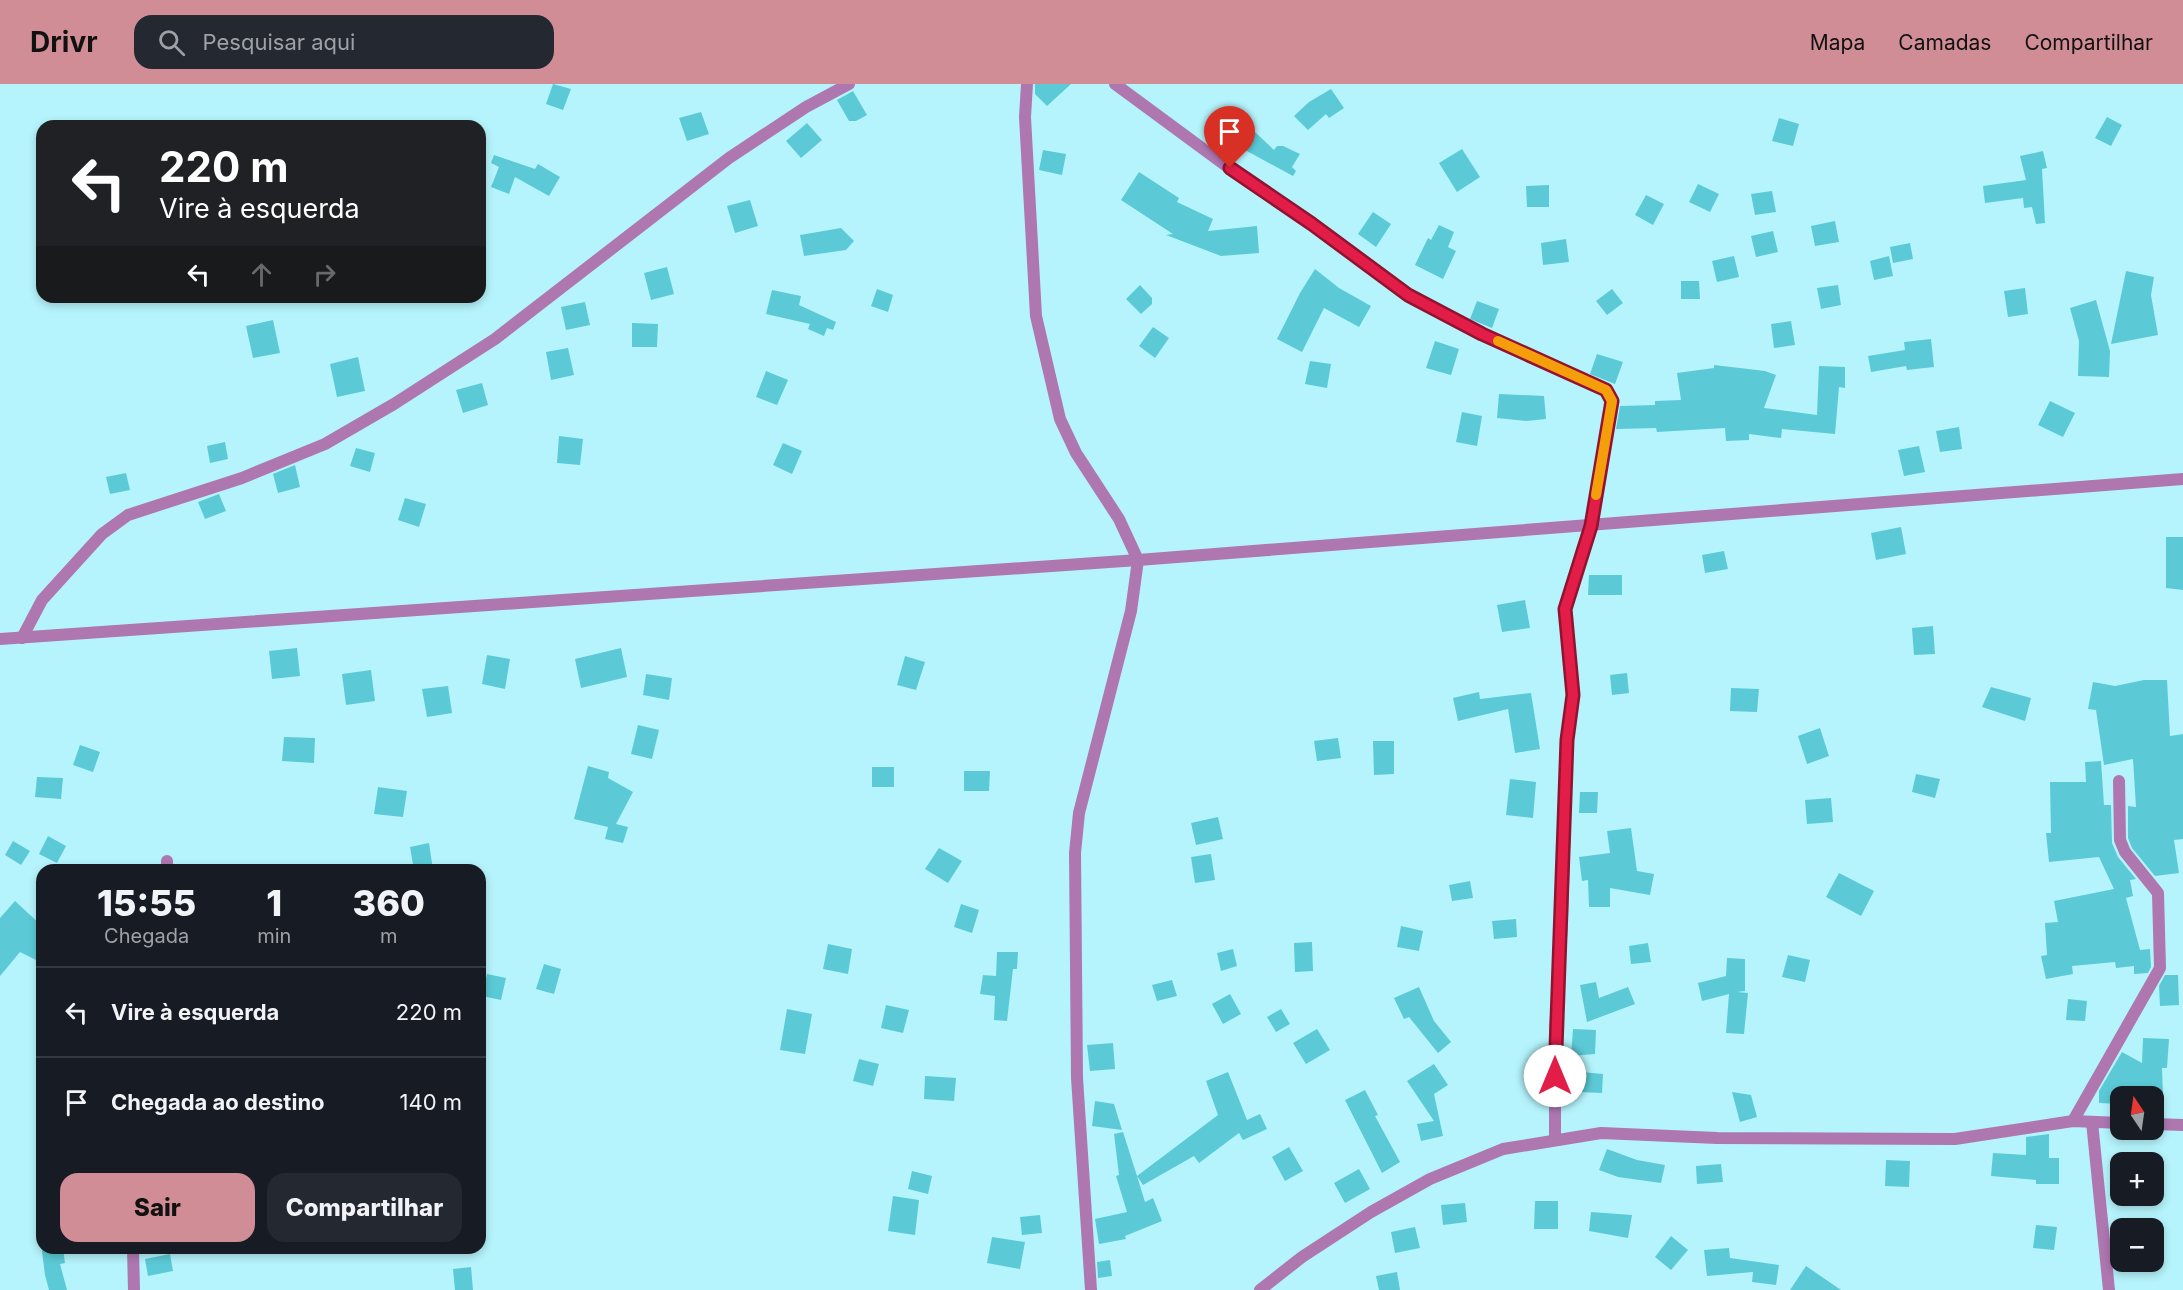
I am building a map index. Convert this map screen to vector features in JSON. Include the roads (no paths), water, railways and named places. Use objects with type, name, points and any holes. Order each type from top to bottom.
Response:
[{"type":"street","points":[[22,638],[42,600],[102,534],[128,515],[242,478],[325,444],[394,404],[495,339],[729,158],[806,107],[849,84]]},
{"type":"street","points":[[1027,84],[1025,117],[1036,316],[1060,419],[1076,453],[1119,519],[1138,560],[1131,611],[1079,813],[1076,853],[1077,1078],[1091,1290]]},
{"type":"street","points":[[1115,84],[1248,182],[1312,224],[1408,295],[1482,334],[1606,390],[1612,401],[1591,526],[1565,609],[1573,695],[1567,740],[1562,923],[1555,1033],[1555,1140]]},
{"type":"street","points":[[0,639],[1138,560],[2183,479]]},
{"type":"street","points":[[2073,1121],[2160,968],[2158,893],[2125,852],[2120,840],[2119,781]]},
{"type":"street","points":[[1260,1290],[1302,1257],[1371,1212],[1430,1179],[1503,1149],[1601,1133],[1717,1138],[1955,1139],[2073,1121],[2110,1123]]},
{"type":"street","points":[[2092,1122],[2109,1290]]},
{"type":"street","points":[[2164,1124],[2183,1125]]},
{"type":"street","points":[[133,1254],[134,1290]]}]
